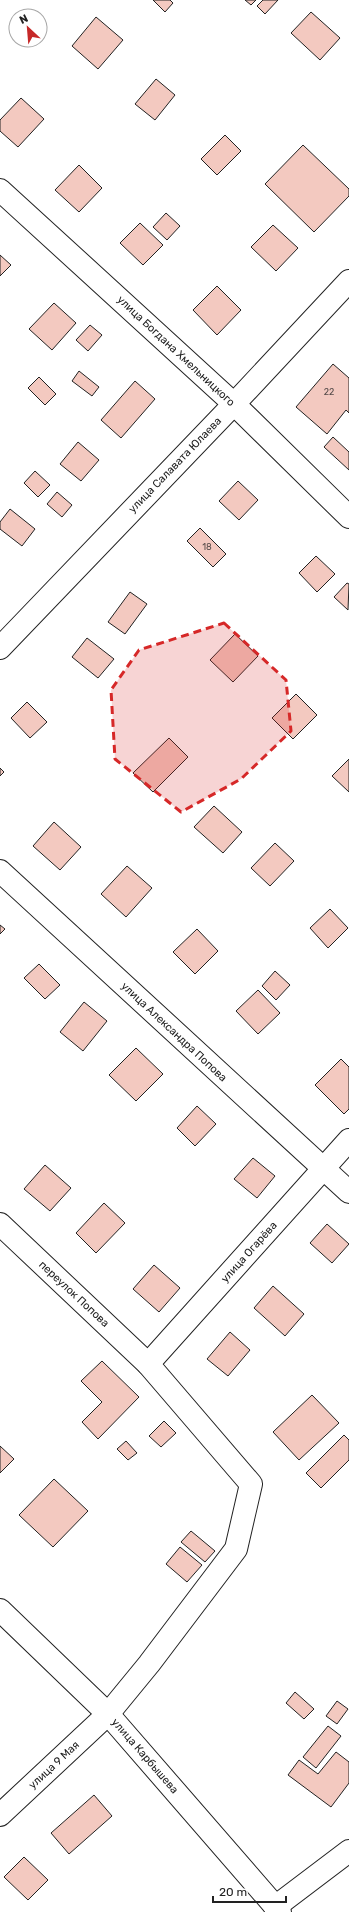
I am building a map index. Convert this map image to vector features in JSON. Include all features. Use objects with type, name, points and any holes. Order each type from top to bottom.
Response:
[{"type":"street","name":"улица Богдана Хмельницкого","points":[[0,190],[234,404],[349,517]]},
{"type":"street","name":"улица Салавата Юлаева","points":[[0,648],[234,404],[349,281]]},
{"type":"street","name":"улица Александра Попова","points":[[0,871],[349,1192]]},
{"type":"street","name":"улица Огарёва","points":[[148,1364],[349,1140]]},
{"type":"street","name":"переулок Попова","points":[[0,1224],[148,1364],[251,1484],[236,1549],[149,1664],[108,1714]]},
{"type":"street","name":"улица Карбышева","points":[[0,1610],[108,1714],[278,1910]]},
{"type":"street","name":"улица 9 Мая","points":[[0,1815],[108,1714]]},
{"type":"street","points":[[278,1910],[349,1851]]},
{"type":"highlighted area","points":[[224,623],[286,680],[291,731],[241,779],[181,812],[115,759],[111,690],[139,650]]},
{"type":"building","points":[[153,0],[170,0],[173,3],[165,12]]},
{"type":"building","points":[[245,0],[256,0],[251,5]]},
{"type":"building","points":[[263,0],[278,0],[265,14],[257,6]]},
{"type":"building","points":[[311,12],[340,38],[320,60],[291,33]]},
{"type":"building","points":[[96,17],[123,40],[98,69],[72,46]]},
{"type":"building","points":[[156,79],[175,95],[155,120],[135,104]]},
{"type":"building","points":[[21,98],[44,119],[18,147],[0,131],[0,120]]},
{"type":"building","points":[[225,135],[241,151],[217,175],[201,159]]},
{"type":"building","points":[[303,145],[349,189],[349,196],[314,232],[265,184]]},
{"type":"building","points":[[79,165],[102,188],[79,212],[55,190]]},
{"type":"building","points":[[166,213],[180,226],[167,240],[153,227]]},
{"type":"building","points":[[140,223],[163,245],[143,265],[120,243]]},
{"type":"building","points":[[273,225],[298,248],[276,271],[251,247]]},
{"type":"building","points":[[0,255],[11,265],[0,276]]},
{"type":"building","points":[[217,286],[241,310],[217,335],[193,310]]},
{"type":"building","points":[[54,303],[76,323],[52,350],[29,329]]},
{"type":"building","points":[[90,325],[102,335],[88,351],[76,340]]},
{"type":"building","points":[[333,364],[349,378],[349,413],[346,410],[327,434],[296,407]]},
{"type":"building","points":[[79,371],[99,387],[92,396],[72,381]]},
{"type":"building","points":[[39,377],[56,394],[45,405],[28,388]]},
{"type":"building","points":[[135,381],[155,399],[121,438],[101,420]]},
{"type":"building","points":[[333,437],[349,452],[349,470],[324,447]]},
{"type":"building","points":[[78,442],[99,460],[81,481],[60,464]]},
{"type":"building","points":[[35,471],[50,485],[38,497],[24,483]]},
{"type":"building","points":[[238,481],[258,500],[239,520],[219,501]]},
{"type":"building","points":[[57,492],[72,505],[62,517],[47,504]]},
{"type":"building","points":[[10,509],[35,529],[22,546],[0,529],[0,522]]},
{"type":"building","points":[[200,528],[226,554],[213,567],[187,541]]},
{"type":"building","points":[[316,556],[335,574],[317,592],[299,573]]},
{"type":"building","points":[[347,583],[349,584],[348,610],[334,597]]},
{"type":"building","points":[[130,592],[147,604],[125,634],[108,622]]},
{"type":"building","points":[[235,634],[258,656],[233,682],[210,660]]},
{"type":"building","points":[[87,638],[114,659],[98,678],[72,657]]},
{"type":"building","points":[[296,694],[317,715],[293,739],[272,718]]},
{"type":"building","points":[[27,702],[47,722],[30,738],[11,718]]},
{"type":"building","points":[[169,738],[188,757],[153,792],[133,773]]},
{"type":"building","points":[[349,759],[349,792],[332,776]]},
{"type":"building","points":[[0,768],[4,772],[0,776]]},
{"type":"building","points":[[214,806],[242,832],[223,853],[194,827]]},
{"type":"building","points":[[54,822],[81,847],[60,870],[33,846]]},
{"type":"building","points":[[275,843],[294,861],[270,886],[251,868]]},
{"type":"building","points":[[127,866],[152,888],[126,917],[101,894]]},
{"type":"building","points":[[330,909],[348,928],[328,948],[310,928]]},
{"type":"building","points":[[0,925],[5,929],[0,934]]},
{"type":"building","points":[[197,929],[218,951],[195,974],[173,952]]},
{"type":"building","points":[[39,964],[60,985],[45,999],[24,978]]},
{"type":"building","points":[[275,971],[290,985],[276,1000],[262,986]]},
{"type":"building","points":[[258,990],[280,1013],[258,1034],[236,1011]]},
{"type":"building","points":[[84,1002],[107,1021],[83,1051],[60,1032]]},
{"type":"building","points":[[136,1048],[163,1074],[136,1101],[109,1075]]},
{"type":"building","points":[[341,1059],[349,1067],[349,1109],[344,1114],[315,1085]]},
{"type":"building","points":[[197,1106],[216,1124],[195,1146],[177,1128]]},
{"type":"building","points":[[253,1158],[275,1176],[257,1198],[234,1179]]},
{"type":"building","points":[[45,1165],[71,1188],[50,1211],[24,1189]]},
{"type":"building","points":[[104,1203],[125,1223],[96,1253],[76,1233]]},
{"type":"building","points":[[327,1224],[349,1244],[332,1263],[310,1243]]},
{"type":"building","points":[[154,1265],[180,1288],[159,1312],[133,1289]]},
{"type":"building","points":[[273,1286],[304,1314],[285,1336],[254,1308]]},
{"type":"building","points":[[230,1332],[250,1350],[228,1376],[207,1359]]},
{"type":"building","points":[[102,1361],[139,1397],[98,1439],[82,1422],[102,1402],[81,1381]]},
{"type":"building","points":[[312,1395],[339,1423],[299,1460],[273,1432]]},
{"type":"building","points":[[164,1421],[176,1433],[161,1447],[149,1436]]},
{"type":"building","points":[[344,1435],[349,1440],[349,1460],[321,1488],[306,1473]]},
{"type":"building","points":[[126,1441],[137,1453],[128,1460],[117,1449]]},
{"type":"building","points":[[0,1446],[14,1459],[0,1473]]},
{"type":"building","points":[[54,1479],[88,1511],[53,1547],[19,1515]]},
{"type":"building","points":[[191,1531],[215,1551],[205,1562],[181,1542]]},
{"type":"building","points":[[180,1547],[202,1565],[187,1582],[166,1564]]},
{"type":"building","points":[[295,1692],[314,1709],[304,1719],[286,1703]]},
{"type":"building","points":[[337,1701],[348,1709],[337,1724],[326,1716]]},
{"type":"building","points":[[328,1726],[341,1736],[316,1768],[303,1757]]},
{"type":"building","points":[[336,1752],[349,1762],[349,1783],[331,1807],[288,1775],[299,1760],[318,1774]]},
{"type":"building","points":[[94,1795],[112,1816],[69,1854],[51,1833]]},
{"type":"building","points":[[24,1857],[48,1880],[28,1900],[4,1877]]}]
